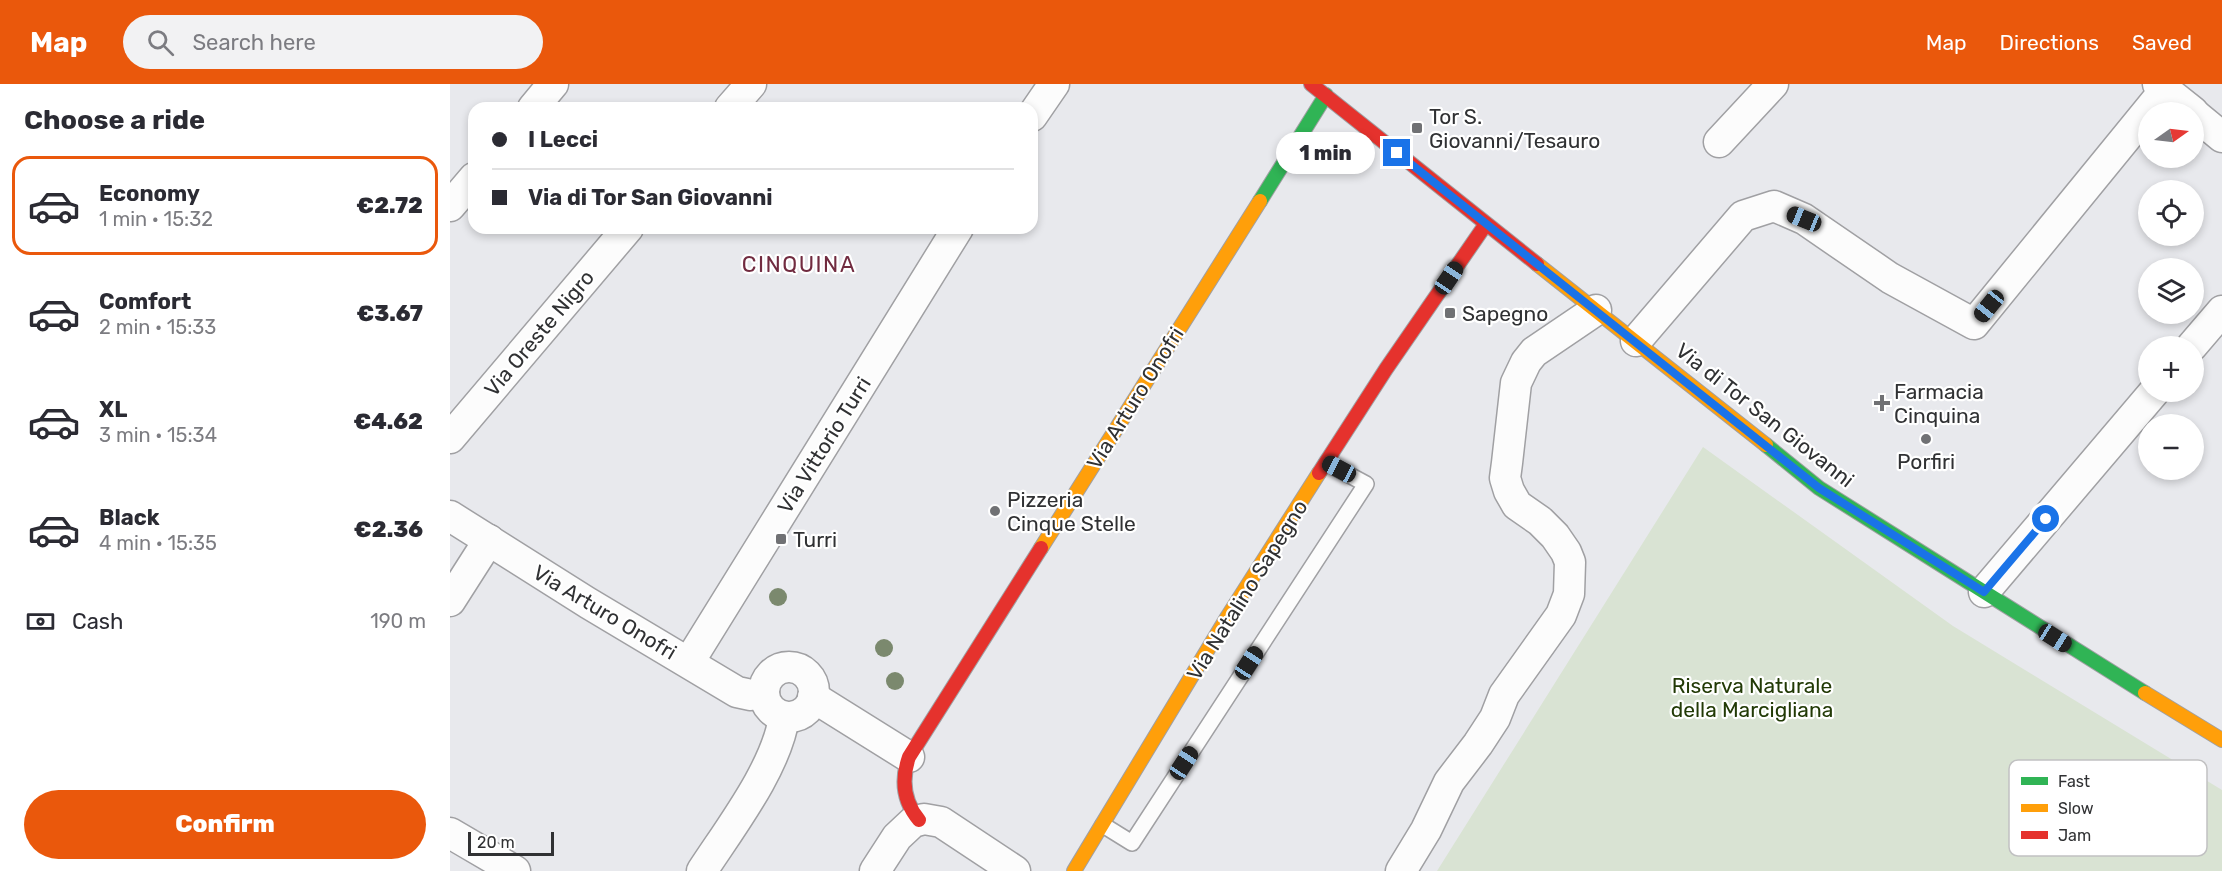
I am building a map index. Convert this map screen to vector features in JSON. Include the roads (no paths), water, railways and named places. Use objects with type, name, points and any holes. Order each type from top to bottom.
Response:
[{"type":"street","points":[[538,102],[553,84]]},
{"type":"street","points":[[735,102],[751,84]]},
{"type":"street","points":[[1038,107],[1054,84]]},
{"type":"street","name":"Via di Tor San Giovanni","points":[[1311,84],[1819,488],[2222,740]]},
{"type":"street","points":[[1719,142],[1773,84]]},
{"type":"street","points":[[1636,341],[1743,216],[1774,206],[1804,219],[1890,278],[1974,324],[2161,87],[2179,102]]},
{"type":"street","name":"Via Arturo Onofri","points":[[909,758],[1326,95]]},
{"type":"street","points":[[2204,122],[2222,137]]},
{"type":"street","points":[[450,206],[468,185]]},
{"type":"street","name":"Via Natalino Sapegno","points":[[1074,871],[1228,616],[1386,369],[1486,224]]},
{"type":"street","name":"Via Oreste Nigro","points":[[450,438],[623,234]]},
{"type":"street","name":"Via Vittorio Turri","points":[[689,662],[954,234]]},
{"type":"street","points":[[1401,871],[1426,830],[1449,782],[1478,744],[1495,718],[1504,695],[1561,615],[1569,594],[1570,562],[1566,552],[1555,536],[1540,521],[1517,505],[1505,478],[1516,383],[1526,363],[1541,347],[1596,310]]},
{"type":"street","points":[[2200,336],[2222,310]]},
{"type":"street","points":[[1984,592],[2146,402]]},
{"type":"street","name":"Via Arturo Onofri","points":[[450,516],[737,692],[751,695],[764,692]]},
{"type":"street","points":[[450,601],[489,540]]},
{"type":"street","points":[[791,668],[806,674],[814,689],[813,697],[811,704],[800,715],[784,717],[770,708],[764,692],[765,684],[776,671],[791,668]]},
{"type":"street","points":[[813,697],[909,758],[904,772],[904,789],[909,807],[919,820]]},
{"type":"street","points":[[702,871],[774,756],[784,717]]},
{"type":"street","points":[[875,871],[897,837],[907,826],[919,820],[941,822],[1015,871]]},
{"type":"street","points":[[450,833],[515,871]]},
{"type":"lane","points":[[1103,825],[1132,843],[1366,484],[1327,463]]},
{"type":"place","name":"Tor S. Giovanni/Tesauro","points":[[1417,128]]},
{"type":"place","name":"Sapegno","points":[[1450,313]]},
{"type":"place","name":"Farmacia Cinquina","points":[[1882,403]]},
{"type":"place","name":"Porfiri","points":[[1926,439]]},
{"type":"place","name":"Pizzeria Cinque Stelle","points":[[995,511]]},
{"type":"place","name":"Turri","points":[[781,539]]},
{"type":"district","name":"CINQUINA","points":[[799,264]]},
{"type":"park label","name":"Riserva Naturale della Marcigliana","points":[[1752,697]]}]
